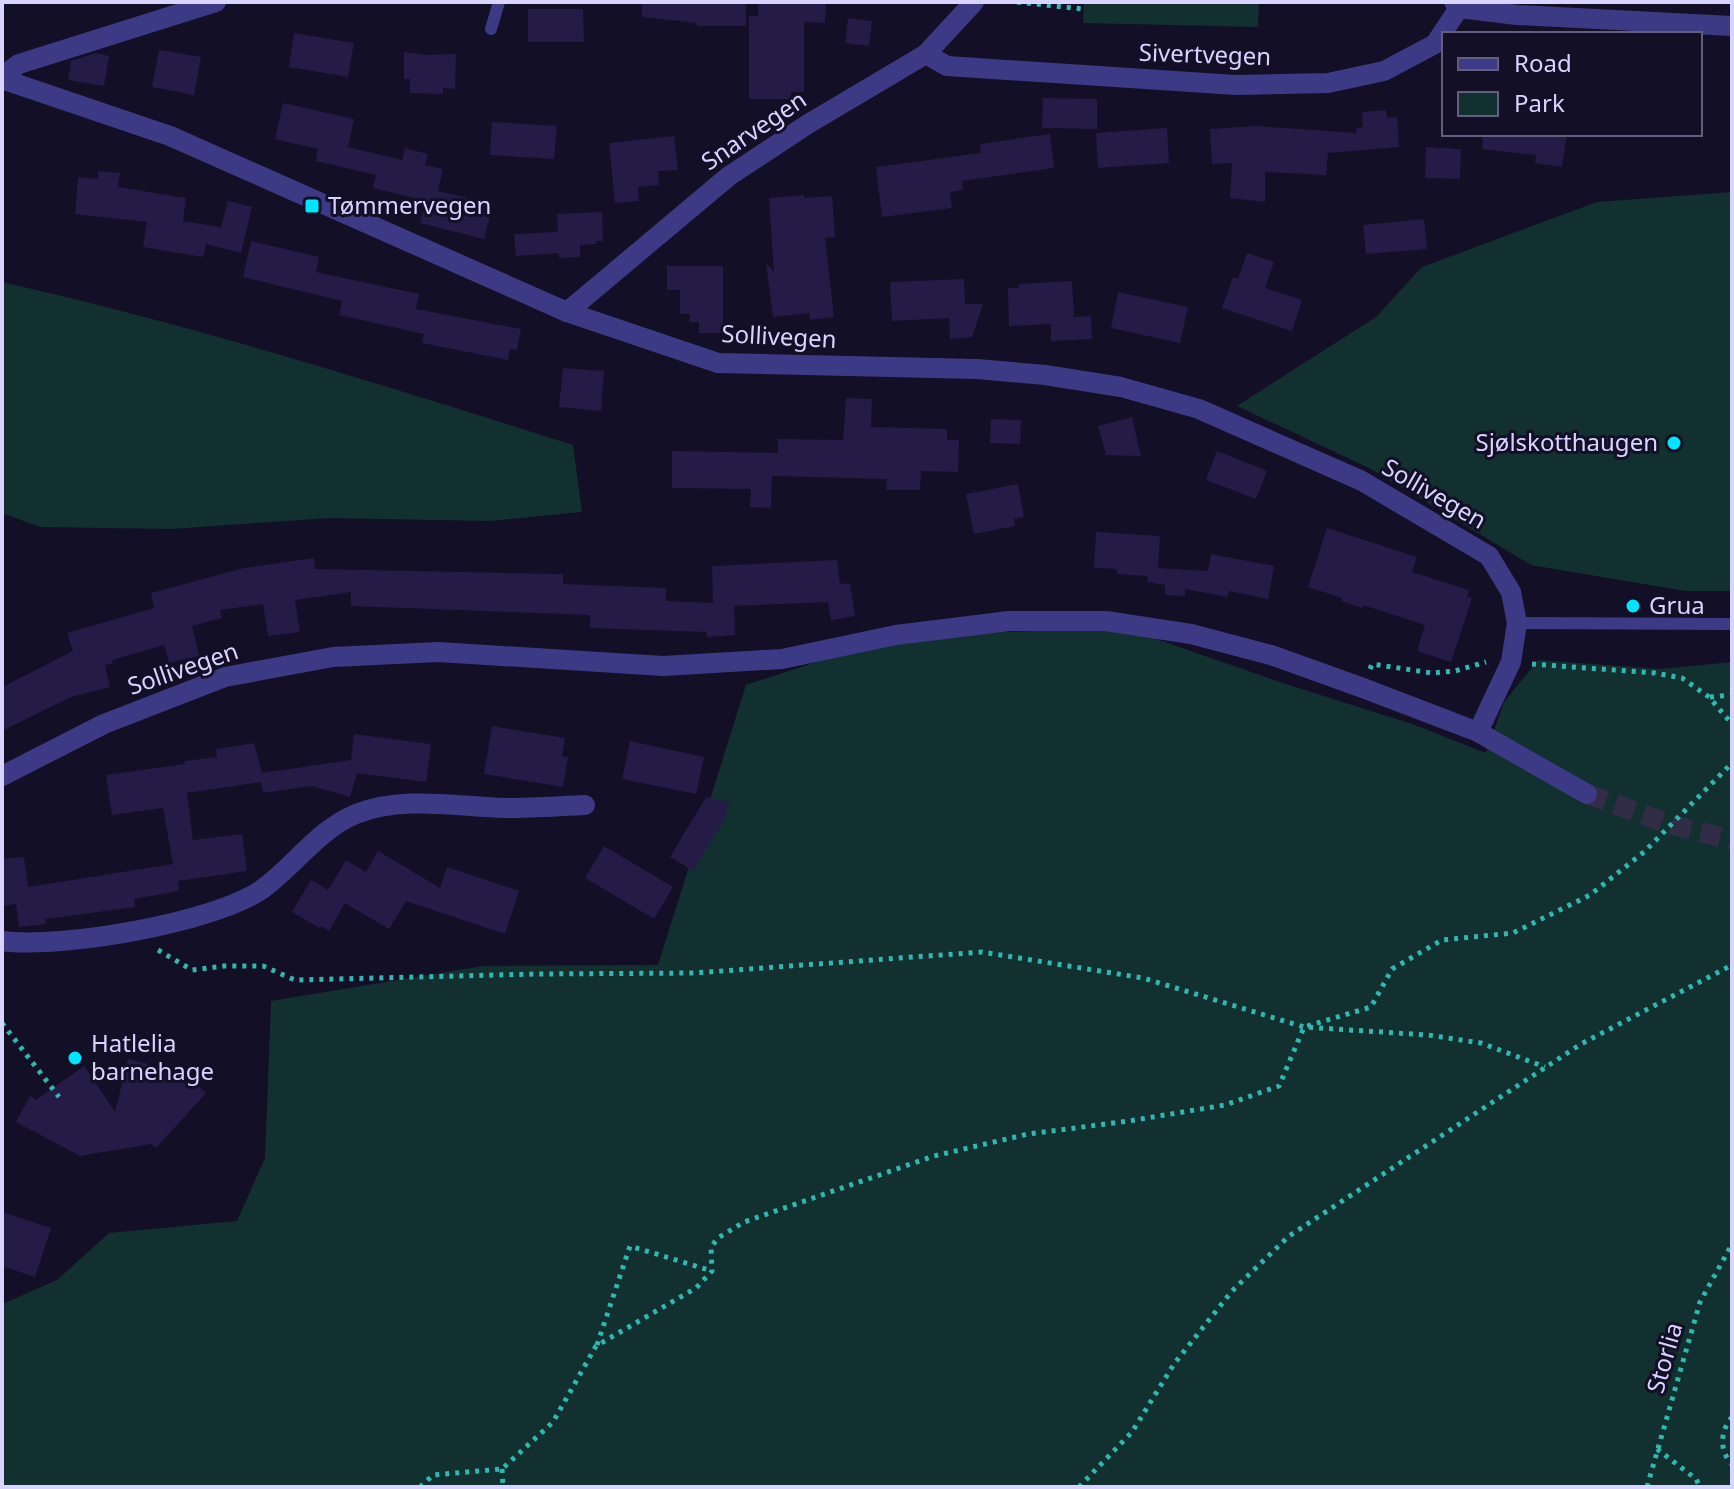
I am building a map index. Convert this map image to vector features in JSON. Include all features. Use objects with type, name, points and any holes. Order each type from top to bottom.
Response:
[{"type":"street","points":[[2,78],[19,64],[216,2]]},
{"type":"street","name":"Snarvegen","points":[[567,312],[729,176],[808,124],[926,54],[974,2]]},
{"type":"street","name":"Sivertvegen","points":[[926,54],[947,66],[1236,85],[1328,83],[1384,71],[1435,44],[1457,5],[1517,15],[1732,26]]},
{"type":"street","name":"Sollivegen","points":[[2,78],[170,136],[567,312],[718,363],[977,369],[1045,375],[1121,387],[1199,409],[1362,481],[1489,556],[1511,592],[1517,623],[1511,662],[1478,732],[1271,655],[1191,634],[1106,621],[1009,621],[896,635],[782,659],[663,666],[438,652],[333,657],[225,677],[104,724],[2,776]]},
{"type":"street","points":[[1478,732],[1587,794]]},
{"type":"street","points":[[2,941],[53,942],[203,916],[235,905],[265,887],[330,830],[354,815],[377,807],[412,804],[507,808],[585,805]]},
{"type":"lane","points":[[491,29],[499,2]]},
{"type":"lane","points":[[1517,623],[1732,624]]},
{"type":"path","points":[[1017,2],[1083,9]]},
{"type":"path","points":[[1363,688],[1372,664],[1432,673],[1455,671],[1480,662],[1655,673],[1682,678],[1709,697],[1732,724]]},
{"type":"path","points":[[1709,697],[1732,695]]},
{"type":"path","points":[[1304,1027],[1371,1007],[1392,969],[1442,940],[1513,933],[1590,895],[1644,852],[1732,763]]},
{"type":"path","points":[[127,930],[192,970],[263,966],[295,980],[694,973],[982,952],[1143,978],[1304,1027],[1428,1035],[1481,1043],[1545,1067]]},
{"type":"path","points":[[1079,1487],[1132,1432],[1174,1364],[1232,1291],[1289,1236],[1581,1044],[1732,965]]},
{"type":"path","points":[[2,1023],[59,1097]]},
{"type":"path","points":[[596,1346],[696,1288],[712,1271],[711,1247],[718,1238],[744,1222],[934,1156],[1028,1134],[1225,1105],[1279,1086],[1304,1027]]},
{"type":"path","name":"Storlia","points":[[1647,1487],[1700,1302],[1732,1244]]},
{"type":"path","points":[[420,1487],[433,1475],[502,1469],[553,1422],[596,1346],[630,1246],[712,1271]]},
{"type":"path","points":[[1732,1417],[1723,1430],[1722,1441],[1726,1458],[1732,1464]]},
{"type":"path","points":[[1657,1449],[1696,1479],[1700,1487]]},
{"type":"path","points":[[502,1469],[503,1487]]},
{"type":"green space","points":[[1084,2],[1259,2],[1258,27],[1083,23]]},
{"type":"green space","points":[[1732,192],[1732,591],[1685,591],[1531,565],[1371,469],[1237,406],[1376,317],[1422,267],[1597,202]]},
{"type":"green space","points":[[2,282],[218,337],[573,445],[582,512],[490,521],[329,518],[172,529],[40,527],[2,513]]},
{"type":"green space","points":[[1122,627],[1412,724],[1486,753],[1504,702],[1538,660],[1661,669],[1732,662],[1732,1487],[2,1487],[2,1304],[57,1280],[109,1233],[237,1221],[265,1158],[271,1001],[483,966],[658,965],[746,685],[893,637]]},
{"type":"building","points":[[642,2],[746,2],[746,26],[697,26],[697,23],[642,17]]},
{"type":"building","points":[[758,2],[826,2],[825,23],[804,22],[804,92],[791,92],[791,99],[749,99],[749,16],[758,16]]},
{"type":"building","points":[[528,9],[583,9],[584,42],[528,42]]},
{"type":"building","points":[[848,18],[872,21],[869,46],[845,43]]},
{"type":"building","points":[[294,33],[354,43],[348,77],[289,67]]},
{"type":"building","points":[[159,50],[201,57],[194,95],[152,87]]},
{"type":"building","points":[[404,52],[456,54],[455,89],[443,88],[443,94],[410,93],[410,79],[404,79]]},
{"type":"building","points":[[96,53],[109,56],[104,86],[68,80],[71,61]]},
{"type":"building","points":[[1043,98],[1097,99],[1097,129],[1042,128]]},
{"type":"building","points":[[283,103],[354,119],[348,147],[402,160],[405,148],[428,154],[425,165],[443,169],[438,191],[493,204],[484,239],[420,223],[426,201],[373,188],[376,175],[316,161],[318,149],[275,139]]},
{"type":"building","points":[[1386,110],[1387,118],[1397,117],[1399,147],[1328,153],[1326,175],[1265,172],[1265,202],[1230,198],[1232,163],[1212,164],[1210,129],[1256,126],[1357,133],[1356,128],[1363,127],[1362,112]]},
{"type":"building","points":[[492,122],[557,126],[554,159],[490,155]]},
{"type":"building","points":[[1167,128],[1169,163],[1098,168],[1096,133]]},
{"type":"building","points":[[1050,134],[1054,168],[962,181],[963,190],[950,192],[952,208],[882,217],[876,167],[981,153],[980,144]]},
{"type":"building","points":[[674,136],[678,170],[658,171],[659,185],[638,187],[639,201],[615,203],[609,143]]},
{"type":"building","points":[[1483,136],[1567,136],[1562,167],[1535,163],[1536,155],[1482,149]]},
{"type":"building","points":[[1426,147],[1461,149],[1460,179],[1425,178]]},
{"type":"building","points":[[98,171],[120,173],[118,187],[186,198],[183,221],[221,227],[228,201],[252,207],[241,253],[206,244],[203,257],[143,247],[147,222],[75,214],[78,177],[98,179]]},
{"type":"building","points":[[804,195],[804,198],[832,196],[835,237],[825,238],[834,317],[810,320],[809,313],[773,317],[766,263],[774,272],[769,198]]},
{"type":"building","points":[[602,212],[603,241],[580,245],[580,257],[559,258],[559,253],[516,256],[514,234],[558,232],[557,214]]},
{"type":"building","points":[[1424,219],[1427,249],[1366,254],[1363,225]]},
{"type":"building","points":[[251,241],[319,257],[316,272],[419,294],[416,309],[521,329],[517,350],[510,349],[508,360],[422,343],[424,334],[339,315],[342,301],[243,277]]},
{"type":"building","points":[[1247,253],[1274,262],[1265,288],[1302,300],[1292,331],[1222,308],[1233,277],[1238,279]]},
{"type":"building","points":[[667,266],[723,266],[723,333],[699,333],[699,322],[689,322],[690,314],[680,314],[680,290],[667,290]]},
{"type":"building","points":[[964,279],[965,304],[983,304],[972,337],[950,339],[949,318],[892,321],[890,282]]},
{"type":"building","points":[[1072,281],[1074,317],[1091,316],[1092,339],[1051,341],[1051,324],[1009,326],[1008,288],[1019,288],[1019,284]]},
{"type":"building","points":[[1118,292],[1188,307],[1180,343],[1111,328]]},
{"type":"building","points":[[563,368],[604,371],[601,411],[559,407]]},
{"type":"building","points":[[846,398],[872,399],[871,427],[947,429],[947,440],[959,440],[958,472],[921,471],[920,490],[886,490],[887,479],[772,476],[771,508],[750,507],[751,489],[672,488],[672,451],[778,453],[778,439],[843,440]]},
{"type":"building","points":[[1132,417],[1141,456],[1106,455],[1098,426]]},
{"type":"building","points":[[991,419],[1021,420],[1020,444],[990,443]]},
{"type":"building","points":[[1217,451],[1267,471],[1256,499],[1206,480]]},
{"type":"building","points":[[1018,484],[1024,517],[1014,519],[1015,526],[974,534],[966,494]]},
{"type":"building","points":[[1327,528],[1417,557],[1412,572],[1469,590],[1467,597],[1472,598],[1451,662],[1417,651],[1425,625],[1363,605],[1362,608],[1308,587]]},
{"type":"building","points":[[1096,532],[1160,536],[1158,568],[1208,571],[1211,554],[1274,566],[1268,599],[1229,591],[1227,597],[1185,589],[1185,596],[1165,595],[1165,585],[1147,582],[1148,576],[1117,574],[1117,569],[1094,568]]},
{"type":"building","points":[[314,558],[315,569],[563,574],[563,584],[666,588],[666,601],[713,603],[712,566],[837,560],[840,584],[850,583],[855,616],[831,620],[828,602],[734,606],[735,635],[707,637],[707,632],[590,628],[590,615],[351,606],[351,592],[295,600],[300,632],[268,636],[263,604],[220,610],[222,618],[192,626],[199,656],[169,663],[164,645],[112,660],[113,663],[105,665],[110,687],[71,697],[2,731],[2,687],[73,651],[67,633],[154,608],[151,593],[244,568]]},
{"type":"building","points":[[492,726],[565,738],[562,756],[568,757],[563,787],[484,774]]},
{"type":"building","points":[[354,734],[431,744],[426,782],[357,773],[350,797],[312,786],[263,793],[261,782],[187,793],[193,840],[242,834],[247,871],[178,881],[179,891],[134,899],[135,907],[45,919],[46,924],[19,927],[16,904],[2,906],[2,859],[24,857],[28,887],[173,864],[163,808],[112,815],[106,775],[185,764],[185,761],[217,757],[216,749],[254,743],[262,773],[351,760]]},
{"type":"building","points":[[630,741],[704,757],[696,794],[622,779]]},
{"type":"building","points":[[706,797],[729,802],[725,818],[693,871],[670,857]]},
{"type":"building","points":[[604,846],[673,887],[654,919],[585,878]]},
{"type":"building","points":[[378,851],[440,888],[447,867],[519,891],[505,934],[406,901],[389,929],[345,903],[329,931],[292,912],[311,880],[328,890],[346,860],[366,872]]},
{"type":"building","points":[[128,1059],[182,1072],[206,1093],[156,1148],[151,1144],[80,1156],[16,1122],[30,1096],[36,1100],[84,1066],[115,1112]]},
{"type":"building","points":[[2,1212],[51,1228],[35,1277],[2,1266]]},
{"type":"tunnel","points":[[1587,794],[1669,824],[1732,840]]},
{"type":"place","name":"Tømmervegen","points":[[312,206]]},
{"type":"place","name":"Sjølskotthaugen","points":[[1674,443]]},
{"type":"place","name":"Grua","points":[[1633,606]]},
{"type":"place","name":"Hatlelia barnehage","points":[[75,1058]]}]
